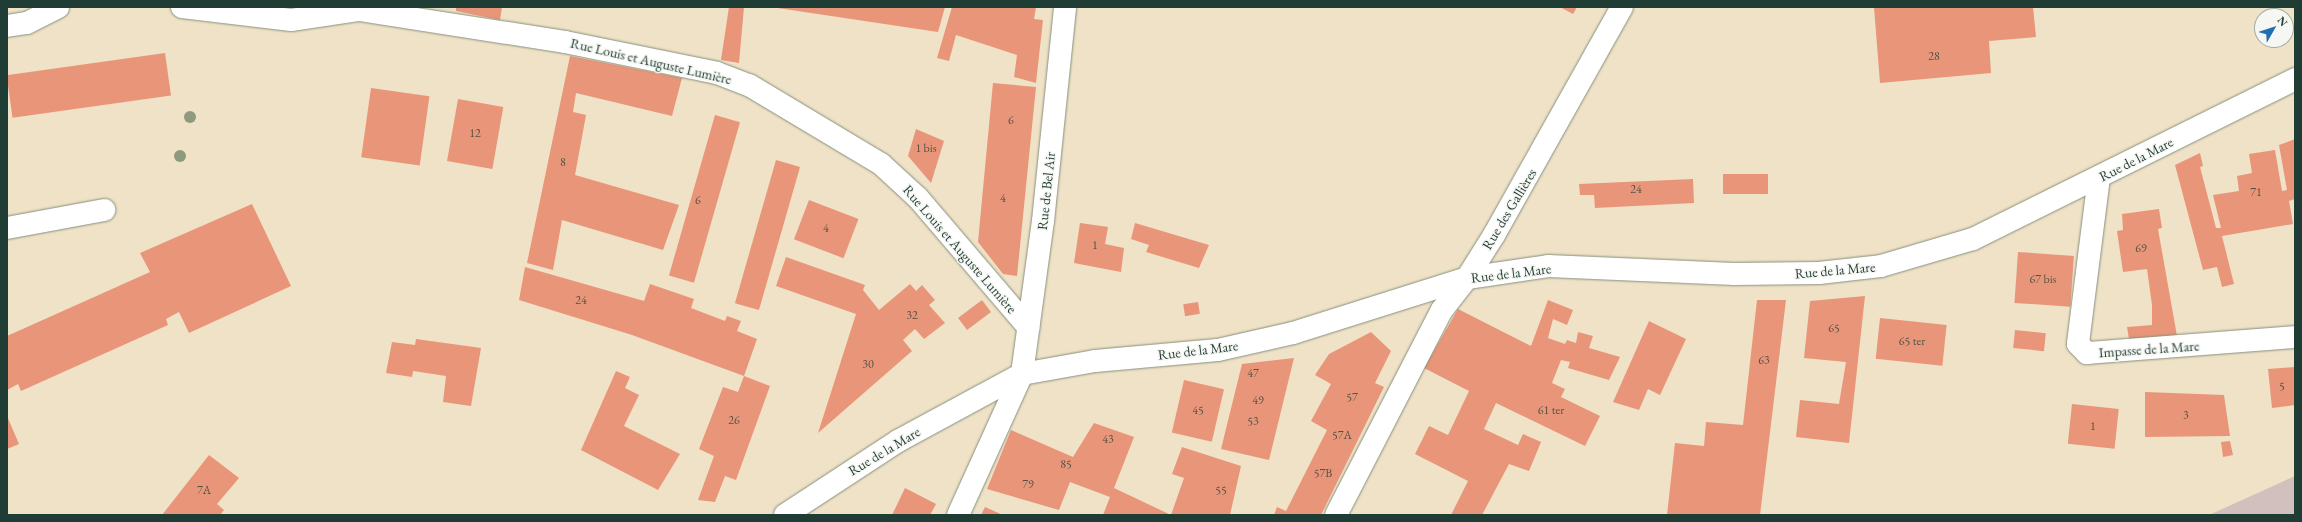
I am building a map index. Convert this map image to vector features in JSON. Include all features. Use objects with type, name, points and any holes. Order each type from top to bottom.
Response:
[{"type":"street","points":[[7,26],[27,23],[58,7]]},
{"type":"street","name":"Rue Louis et Auguste Lumière","points":[[182,7],[291,20],[359,10],[558,41],[717,73],[749,85],[881,164],[918,198],[1028,327]]},
{"type":"street","name":"Rue de Bel Air","points":[[958,515],[1022,374],[1043,221],[1065,7]]},
{"type":"street","name":"Rue des Gallières","points":[[1336,515],[1442,310],[1467,278],[1622,7]]},
{"type":"street","name":"Rue de la Mare","points":[[785,515],[898,441],[1022,374],[1095,361],[1218,350],[1293,333],[1467,278],[1548,266],[1734,274],[1819,273],[1881,266],[1973,239],[2295,79]]},
{"type":"street","name":"Impasse de la Mare","points":[[2099,177],[2078,344],[2087,353],[2295,337]]},
{"type":"street","points":[[7,228],[104,210]]},
{"type":"shaded area","points":[[2295,476],[2295,515],[2209,515]]},
{"type":"building","points":[[456,7],[502,7],[500,20],[456,11]]},
{"type":"building","points":[[729,7],[744,7],[739,63],[721,60]]},
{"type":"building","points":[[771,7],[945,7],[938,32]]},
{"type":"building","points":[[952,7],[1036,7],[1034,19],[1043,20],[1036,83],[1014,77],[1017,55],[956,35],[949,61],[937,58]]},
{"type":"building","points":[[1560,7],[1577,7],[1573,14]]},
{"type":"building","points":[[1874,7],[2033,7],[2036,37],[1989,41],[1991,73],[1880,83]]},
{"type":"building","points":[[165,53],[171,96],[13,118],[7,75]]},
{"type":"building","points":[[570,56],[682,78],[672,116],[576,93],[573,112],[586,115],[575,175],[679,205],[663,250],[562,220],[553,270],[527,263]]},
{"type":"building","points":[[993,83],[1036,87],[1017,276],[1003,274],[978,242]]},
{"type":"building","points":[[371,88],[429,96],[420,166],[361,157]]},
{"type":"building","points":[[458,99],[503,107],[492,169],[447,161]]},
{"type":"building","points":[[715,115],[740,122],[694,283],[669,276]]},
{"type":"building","points":[[916,129],[944,141],[931,183],[908,156]]},
{"type":"building","points":[[2295,139],[2295,199],[2289,201],[2293,224],[2222,236],[2234,284],[2222,287],[2217,267],[2203,270],[2175,165],[2200,153],[2203,166],[2200,167],[2216,228],[2221,228],[2213,195],[2239,191],[2237,176],[2252,173],[2249,154],[2275,150],[2282,191],[2287,190],[2279,145]]},
{"type":"building","points":[[776,160],[800,167],[759,310],[735,303]]},
{"type":"building","points":[[1723,174],[1768,174],[1768,194],[1723,194]]},
{"type":"building","points":[[1693,179],[1694,203],[1595,208],[1594,195],[1580,195],[1579,184]]},
{"type":"building","points":[[809,200],[858,219],[843,258],[794,239]]},
{"type":"building","points":[[252,204],[291,286],[189,333],[179,312],[166,319],[168,325],[21,391],[18,384],[7,390],[7,336],[150,272],[140,253]]},
{"type":"building","points":[[2159,209],[2162,228],[2158,229],[2177,336],[2129,339],[2127,327],[2152,325],[2152,305],[2147,269],[2123,272],[2117,231],[2123,230],[2122,214]]},
{"type":"building","points":[[1080,223],[1108,227],[1105,244],[1124,248],[1121,272],[1074,263]]},
{"type":"building","points":[[1135,223],[1209,245],[1199,268],[1146,252],[1149,245],[1131,239]]},
{"type":"building","points":[[2018,252],[2074,256],[2070,307],[2014,303]]},
{"type":"building","points":[[786,257],[865,285],[863,290],[879,310],[910,284],[916,291],[922,285],[935,300],[929,305],[945,323],[924,339],[915,329],[903,340],[912,351],[818,433],[856,314],[776,286]]},
{"type":"building","points":[[525,267],[644,301],[650,284],[694,299],[691,308],[725,321],[727,316],[741,321],[737,331],[757,339],[744,376],[632,335],[519,300]]},
{"type":"building","points":[[1865,296],[1849,443],[1796,437],[1800,400],[1839,404],[1846,362],[1804,358],[1810,301]]},
{"type":"building","points":[[982,300],[991,312],[967,330],[958,318]]},
{"type":"building","points":[[1548,300],[1573,310],[1567,325],[1553,319],[1548,338],[1565,344],[1567,340],[1576,343],[1578,332],[1593,336],[1589,348],[1620,357],[1609,380],[1568,368],[1570,362],[1561,360],[1552,383],[1565,389],[1561,397],[1600,416],[1585,446],[1496,403],[1484,429],[1518,445],[1523,434],[1541,442],[1529,471],[1509,464],[1482,515],[1451,515],[1468,481],[1415,454],[1429,426],[1448,435],[1469,391],[1424,368],[1458,309],[1531,346]]},
{"type":"building","points":[[1757,300],[1786,300],[1760,515],[1667,515],[1675,443],[1704,446],[1706,422],[1743,425]]},
{"type":"building","points":[[1198,302],[1200,314],[1185,316],[1183,304]]},
{"type":"building","points":[[1880,318],[1947,325],[1942,366],[1876,359]]},
{"type":"building","points":[[1649,321],[1686,339],[1660,395],[1648,389],[1639,410],[1613,402]]},
{"type":"building","points":[[2015,330],[2046,333],[2044,351],[2013,348]]},
{"type":"building","points":[[1371,332],[1391,351],[1375,383],[1384,387],[1321,515],[1274,515],[1277,507],[1286,511],[1327,430],[1311,421],[1331,384],[1315,375],[1329,354]]},
{"type":"building","points":[[416,339],[481,348],[471,406],[443,402],[446,376],[413,371],[412,377],[386,373],[392,342],[415,345]]},
{"type":"building","points":[[1294,358],[1269,460],[1221,449],[1242,364]]},
{"type":"building","points":[[2295,367],[2295,405],[2272,408],[2268,369]]},
{"type":"building","points":[[616,371],[630,377],[625,388],[639,395],[624,426],[680,454],[658,490],[581,450]]},
{"type":"building","points":[[744,376],[770,386],[736,480],[725,476],[715,502],[698,500],[714,456],[699,449],[723,387],[738,392]]},
{"type":"building","points":[[1184,380],[1224,389],[1212,442],[1172,433]]},
{"type":"building","points":[[2145,392],[2224,395],[2230,436],[2145,437]]},
{"type":"building","points":[[2072,404],[2119,409],[2115,449],[2068,444]]},
{"type":"building","points":[[7,416],[19,444],[7,449]]},
{"type":"building","points":[[1094,423],[1134,437],[1114,488],[1171,515],[1103,515],[1110,497],[1070,482],[1059,510],[987,489],[1011,430],[1073,457]]},
{"type":"building","points":[[2230,441],[2233,455],[2223,457],[2221,442]]},
{"type":"building","points":[[1182,447],[1241,466],[1230,515],[1171,515],[1184,478],[1172,474]]},
{"type":"building","points":[[209,455],[239,478],[217,504],[224,510],[220,515],[162,515]]},
{"type":"building","points":[[905,488],[936,504],[930,515],[892,515]]},
{"type":"building","points":[[985,507],[1003,515],[981,515]]}]
